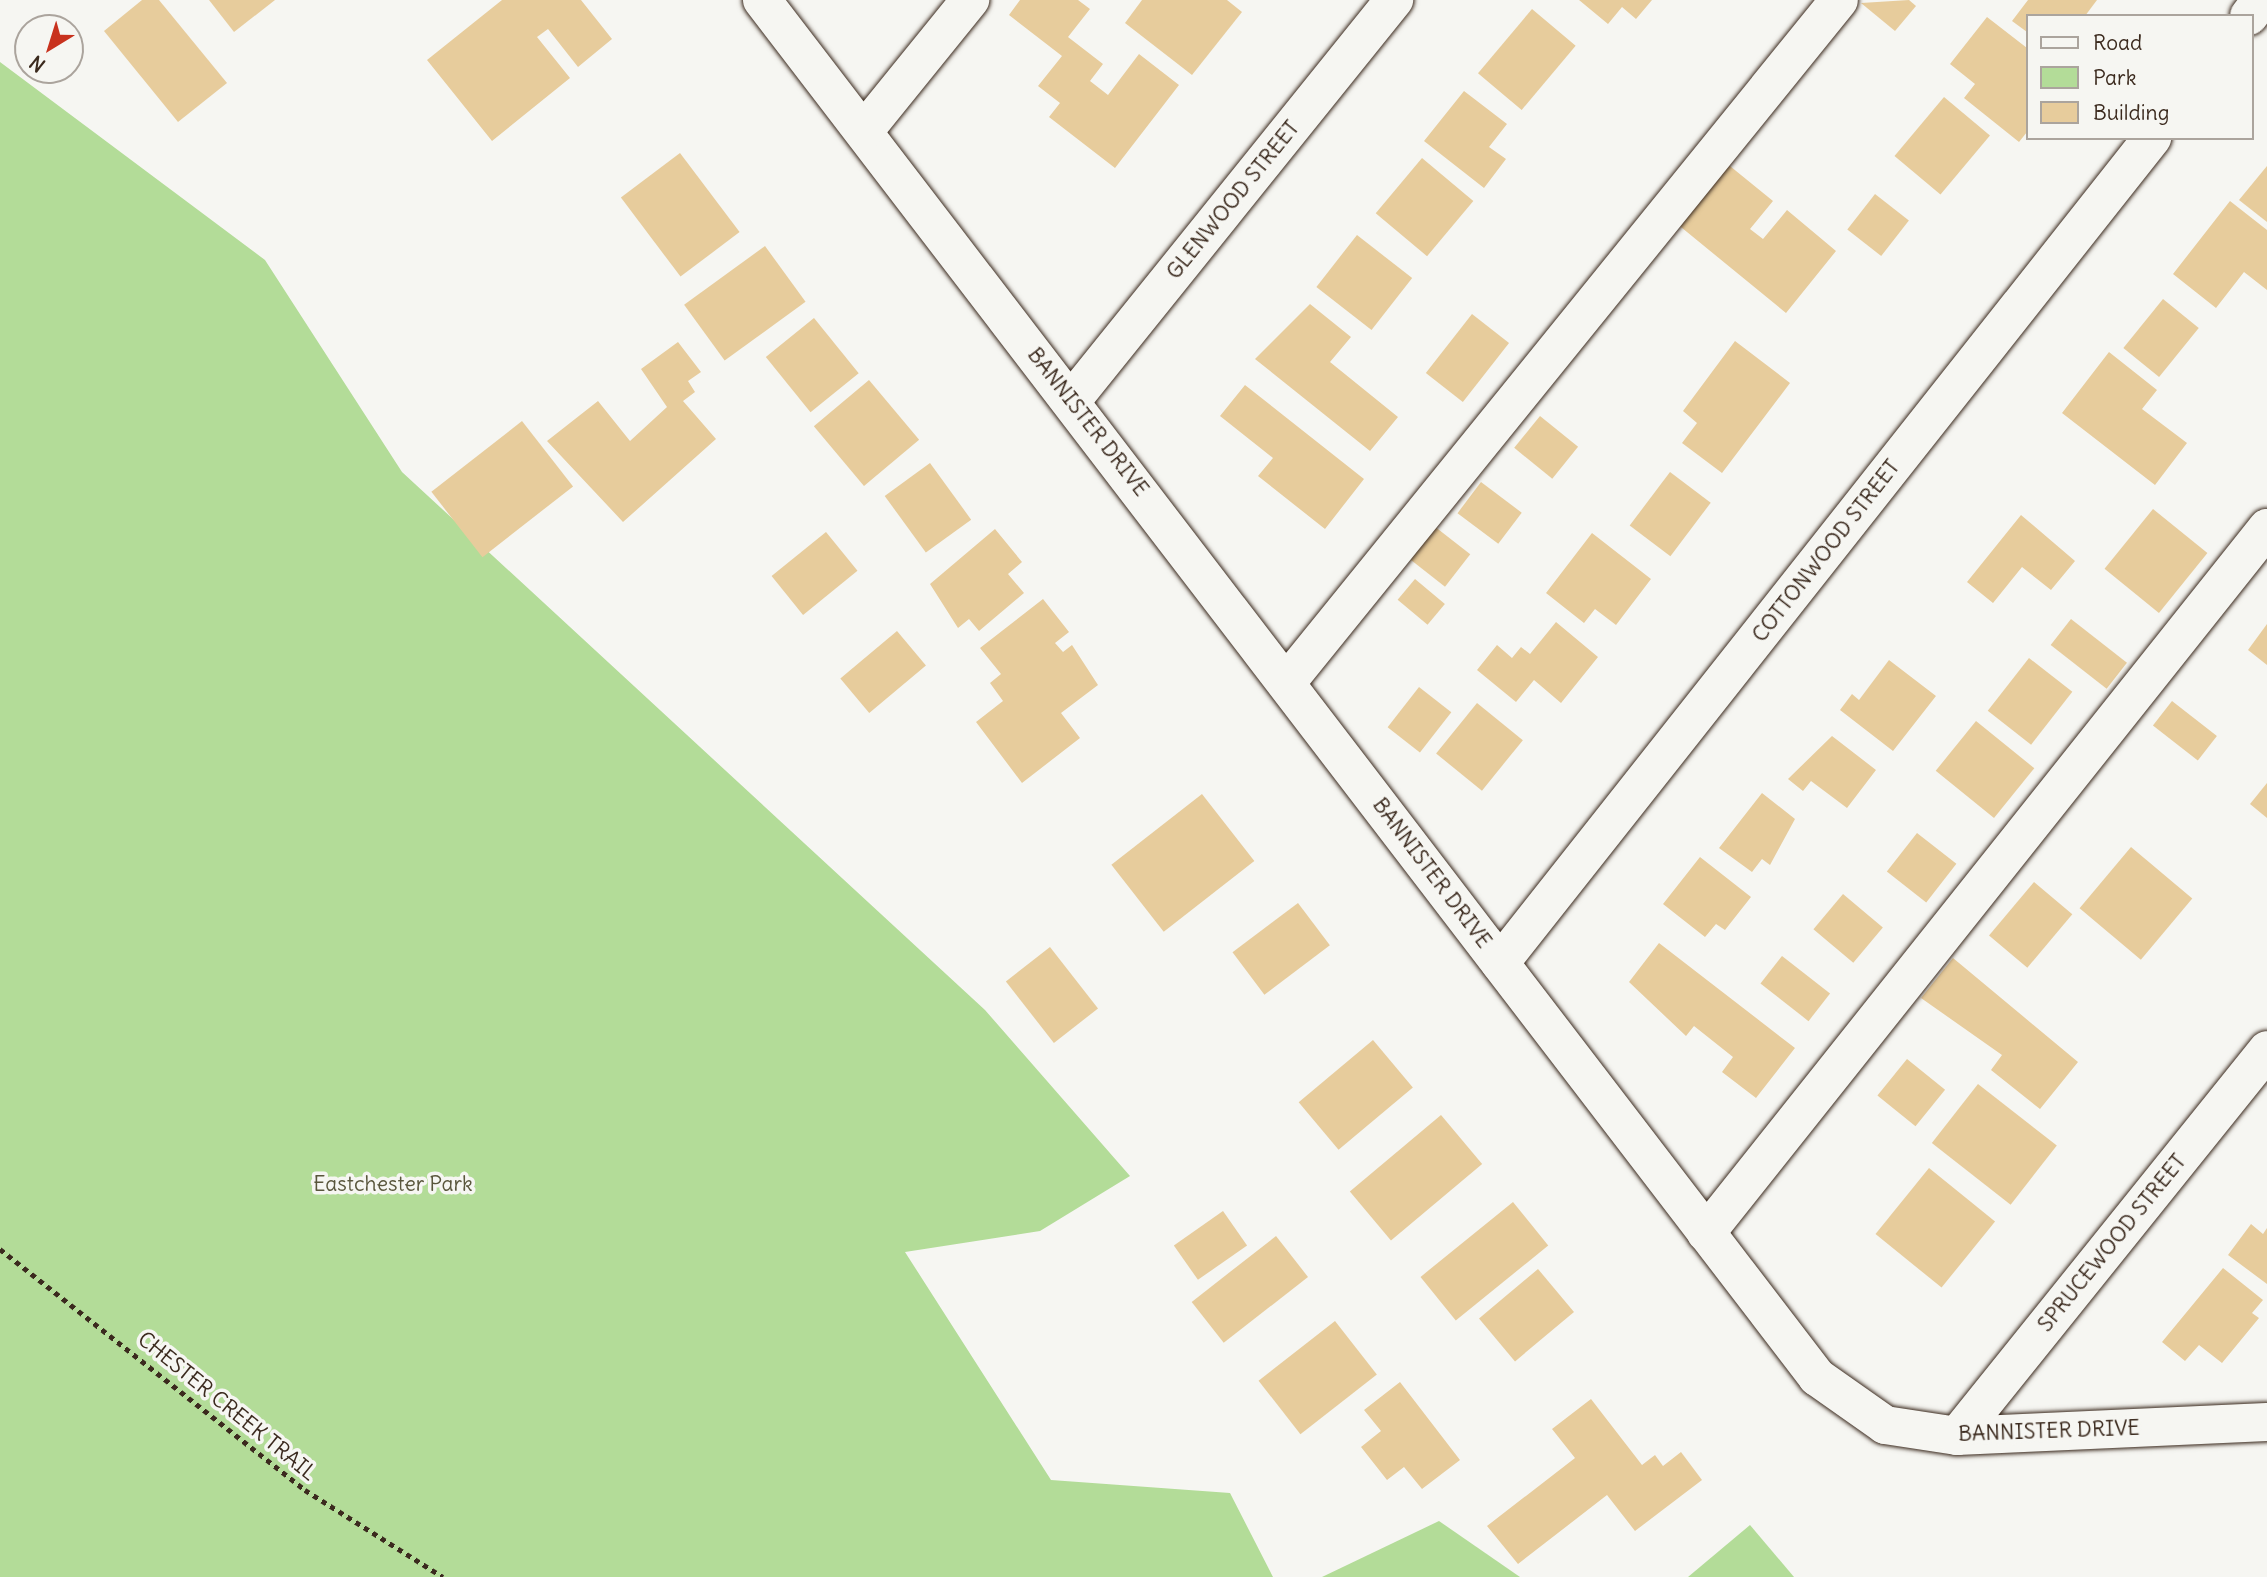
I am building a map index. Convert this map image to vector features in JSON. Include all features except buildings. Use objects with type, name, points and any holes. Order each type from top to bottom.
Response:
[{"type":"street","name":"BANNISTER DRIVE","points":[[762,0],[1072,401],[1817,1377],[1885,1425],[1957,1436],[2267,1422]]},
{"type":"street","points":[[864,131],[970,0]]},
{"type":"street","name":"GLENWOOD STREET","points":[[1072,401],[1394,0]]},
{"type":"street","points":[[1287,682],[1839,0]]},
{"type":"street","name":"COTTONWOOD STREET","points":[[1500,963],[2150,140]]},
{"type":"street","points":[[1706,1233],[2267,528]]},
{"type":"street","name":"SPRUCEWOOD STREET","points":[[1957,1436],[2267,1051]]},
{"type":"path","name":"CHESTER CREEK TRAIL","points":[[0,1250],[305,1490],[443,1577]]},
{"type":"green space","name":"Eastchester Park","points":[[0,62],[14,72],[14,84],[29,84],[265,260],[402,472],[985,1010],[1130,1176],[1040,1231],[905,1252],[1051,1480],[1230,1493],[1273,1577],[0,1577]]},
{"type":"green space","points":[[1439,1521],[1520,1577],[1322,1577]]},
{"type":"green space","points":[[1750,1525],[1794,1577],[1688,1577]]}]
